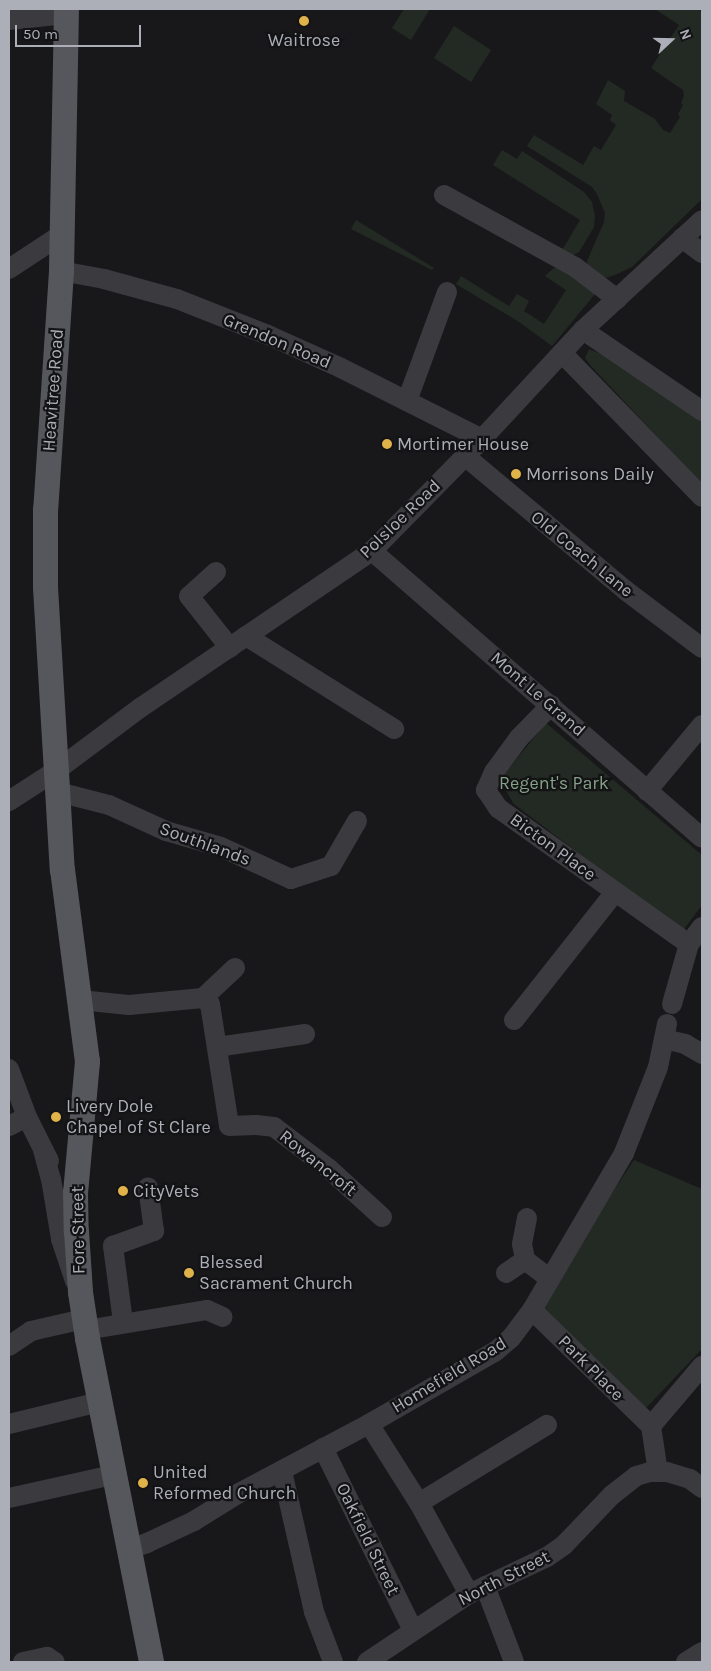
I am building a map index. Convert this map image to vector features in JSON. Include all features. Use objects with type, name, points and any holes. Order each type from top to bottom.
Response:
[{"type":"main road","name":"Heavitree Road","points":[[58,781],[48,659],[45,509],[61,271],[66,11]]},
{"type":"main road","name":"Fore Street","points":[[58,781],[62,869],[87,1061],[75,1192],[80,1292],[99,1402],[151,1662]]},
{"type":"street","points":[[9,20],[66,11]]},
{"type":"street","points":[[444,195],[575,267],[617,299]]},
{"type":"street","name":"Polsloe Road","points":[[9,802],[58,781],[140,708],[372,551],[482,439],[583,330],[702,220]]},
{"type":"street","points":[[9,269],[62,234]]},
{"type":"street","points":[[682,238],[702,253]]},
{"type":"street","name":"Grendon Road","points":[[61,271],[104,279],[177,299],[268,335],[482,439]]},
{"type":"street","points":[[407,401],[447,292]]},
{"type":"street","points":[[583,330],[702,411]]},
{"type":"street","points":[[562,352],[702,497]]},
{"type":"street","name":"Old Coach Lane","points":[[465,456],[625,590],[702,648]]},
{"type":"street","name":"Mont Le Grand","points":[[372,551],[702,838]]},
{"type":"street","points":[[216,572],[189,596],[230,648]]},
{"type":"street","points":[[246,636],[394,729]]},
{"type":"street","name":"Bicton Place","points":[[551,705],[520,738],[494,772],[486,790],[498,808],[615,892],[692,953]]},
{"type":"street","points":[[647,791],[702,725]]},
{"type":"street","name":"Southlands","points":[[58,781],[166,831],[221,846],[291,879],[331,866],[357,821]]},
{"type":"street","points":[[514,1020],[615,892]]},
{"type":"street","points":[[672,1004],[702,927]]},
{"type":"street","points":[[80,1000],[129,1005],[203,998],[235,968]]},
{"type":"street","name":"Rowancroft","points":[[203,998],[210,1004],[229,1126],[256,1124],[274,1127],[328,1168],[382,1217]]},
{"type":"street","name":"Homefield Road","points":[[128,1549],[147,1543],[194,1521],[496,1351],[512,1338],[532,1310],[624,1153],[658,1067],[665,1032],[702,1054]]},
{"type":"street","points":[[217,1047],[305,1034]]},
{"type":"street","points":[[9,1069],[27,1117],[43,1150],[61,1180],[75,1192]]},
{"type":"street","points":[[9,1126],[27,1117]]},
{"type":"street","points":[[43,1150],[51,1180],[63,1247],[80,1292]]},
{"type":"street","points":[[123,1322],[113,1246],[154,1231],[148,1187]]},
{"type":"street","points":[[527,1218],[522,1244],[525,1260],[550,1279]]},
{"type":"street","points":[[506,1273],[525,1260]]},
{"type":"street","points":[[9,1346],[31,1331],[85,1324],[123,1322],[207,1310],[223,1316]]},
{"type":"street","name":"Park Place","points":[[532,1310],[650,1426]]},
{"type":"street","points":[[702,1366],[650,1426],[658,1472],[677,1474],[702,1488]]},
{"type":"street","points":[[9,1424],[99,1402]]},
{"type":"street","points":[[369,1424],[477,1590],[514,1662]]},
{"type":"street","points":[[419,1503],[547,1425]]},
{"type":"street","name":"Oakfield Street","points":[[323,1448],[413,1630]]},
{"type":"street","points":[[282,1471],[314,1612],[333,1662]]},
{"type":"street","name":"North Street","points":[[377,1660],[413,1630],[477,1590],[548,1557],[564,1545],[628,1481],[644,1473],[658,1472]]},
{"type":"street","points":[[9,1498],[113,1474]]},
{"type":"street","points":[[686,1662],[702,1652]]},
{"type":"street","points":[[23,1662],[48,1657],[55,1662]]},
{"type":"green space","points":[[404,9],[430,9],[411,40],[392,28]]},
{"type":"green space","points":[[655,9],[698,9],[702,12],[702,199],[632,267],[605,278],[588,268],[587,261],[604,222],[605,213],[597,194],[592,187],[527,146],[534,135],[583,165],[594,146],[601,150],[616,125],[610,120],[612,115],[596,104],[608,80],[625,91],[624,101],[655,119],[663,130],[670,133],[680,117],[678,114],[683,105],[681,103],[684,96],[683,90],[651,68],[679,25]]},
{"type":"green space","points":[[454,26],[491,50],[471,82],[434,58]]},
{"type":"green space","points":[[502,150],[517,159],[522,151],[584,192],[592,202],[595,216],[594,227],[579,252],[573,255],[561,252],[580,220],[493,165]]},
{"type":"green space","points":[[356,220],[434,268],[432,270],[351,229]]},
{"type":"green space","points":[[554,268],[560,268],[595,294],[552,346],[519,322],[456,284],[461,276],[509,306],[517,294],[529,301],[524,311],[544,324],[566,290],[545,276]]},
{"type":"green space","points":[[589,349],[606,356],[702,419],[702,484],[591,366],[585,358]]},
{"type":"green space","name":"Regent's Park","points":[[546,723],[702,855],[702,905],[682,932],[514,804],[505,789],[502,777]]},
{"type":"green space","points":[[634,1160],[702,1189],[702,1349],[645,1409],[543,1309],[600,1211]]},
{"type":"place","name":"Waitrose","points":[[304,21]]},
{"type":"place","name":"Mortimer House","points":[[387,444]]},
{"type":"place","name":"Morrisons Daily","points":[[516,474]]},
{"type":"place","name":"Livery Dole Chapel of St Clare","points":[[56,1117]]},
{"type":"place","name":"CityVets","points":[[123,1191]]},
{"type":"place","name":"Blessed Sacrament Church","points":[[189,1273]]},
{"type":"place","name":"United Reformed Church","points":[[143,1483]]}]
